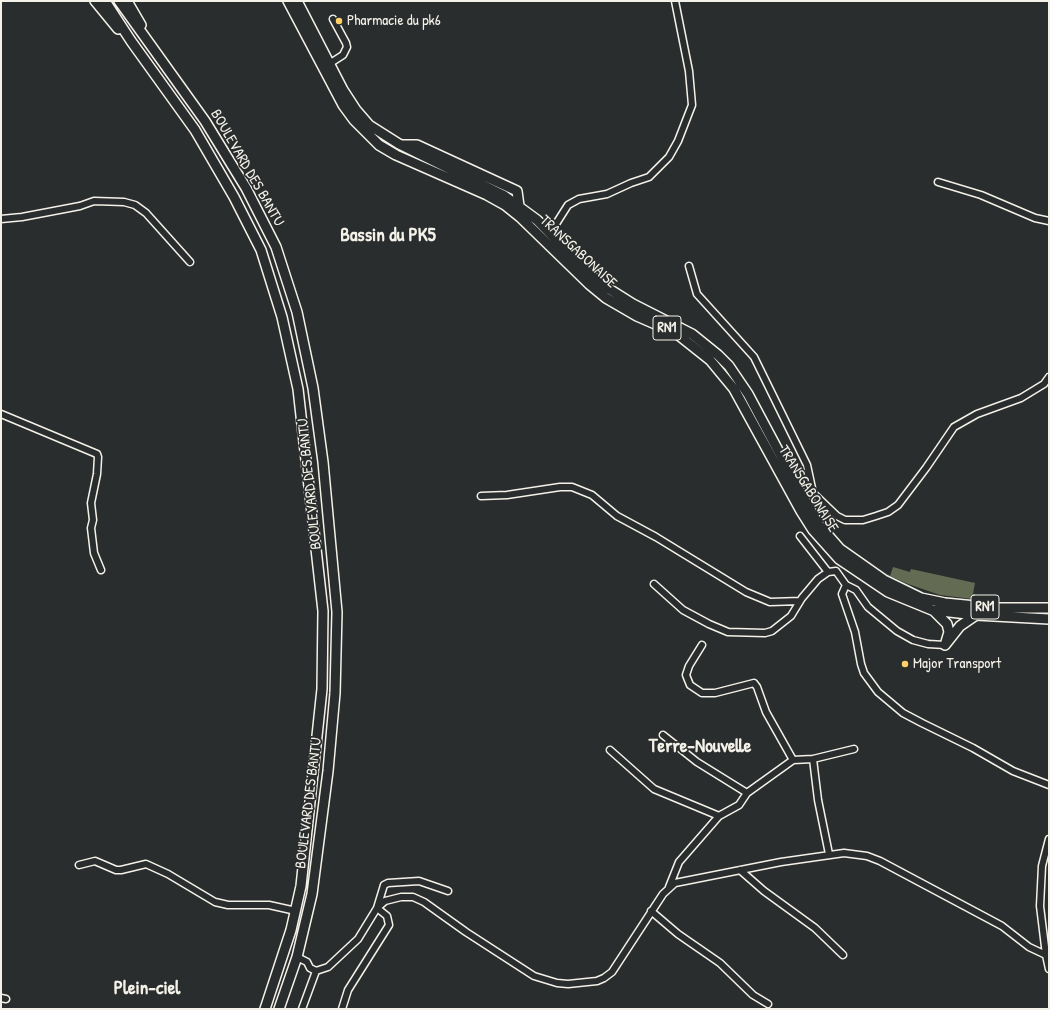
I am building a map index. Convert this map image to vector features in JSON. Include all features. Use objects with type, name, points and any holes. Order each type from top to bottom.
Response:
[{"type":"highway","points":[[95,1],[114,25],[131,41]]},
{"type":"highway","name":"BOULEVARD DES BANTU","points":[[105,1],[131,41],[194,130],[234,196],[261,250],[282,317],[298,389],[324,611],[322,689],[308,827],[296,911],[286,949],[265,1009]]},
{"type":"highway","name":"BOULEVARD DES BANTU","points":[[119,1],[205,121],[246,188],[276,247],[297,312],[313,388],[323,462],[337,612],[335,693],[328,771],[312,894],[297,957],[279,1009]]},
{"type":"highway","points":[[127,1],[157,54]]},
{"type":"highway","name":"TRANSGABONAISE","points":[[288,1],[337,95],[363,129],[379,145],[396,155],[465,184],[505,205],[523,220],[589,284],[606,298],[637,316],[676,333],[700,351],[722,372],[734,389],[801,511],[822,541],[839,559],[888,592],[932,610],[976,616],[1049,619]]},
{"type":"highway","name":"TRANSGABONAISE","points":[[297,1],[329,64],[356,110],[369,125],[399,144],[487,186],[520,206],[592,276],[610,290],[633,304],[692,334],[729,366],[748,394],[803,497],[820,524],[840,549],[884,580],[921,598],[945,603],[996,608],[1049,608]]},
{"type":"highway","points":[[932,610],[941,616],[947,624],[949,632],[945,645]]},
{"type":"highway","points":[[945,645],[960,626],[976,616]]},
{"type":"street","points":[[552,236],[554,227],[568,205],[579,199],[608,194],[631,183],[649,178],[669,157],[678,141],[692,105],[689,70],[675,1]]},
{"type":"street","points":[[329,64],[343,56],[346,47],[346,42],[333,19]]},
{"type":"street","points":[[938,182],[982,195],[1035,218],[1049,221]]},
{"type":"street","points":[[1,219],[22,217],[80,206],[94,201],[124,202],[135,205],[146,213],[190,262]]},
{"type":"street","points":[[689,266],[698,294],[719,320],[745,346],[756,362],[807,465],[813,493],[837,516],[848,521],[863,520],[888,512],[898,505],[906,496],[954,427],[977,414],[1021,398],[1044,384],[1049,377]]},
{"type":"street","points":[[1,414],[97,454],[97,474],[91,503],[93,520],[91,528],[94,553],[101,570]]},
{"type":"street","points":[[480,496],[507,495],[560,486],[572,487],[592,495],[617,516],[656,536],[758,598],[770,602],[800,601]]},
{"type":"street","points":[[803,497],[813,493]]},
{"type":"street","points":[[800,536],[828,572]]},
{"type":"street","points":[[654,584],[683,610],[709,624],[728,632],[747,633],[772,631],[791,616],[811,585],[828,572],[836,571],[846,584],[856,590],[868,607],[897,631],[913,640],[928,644],[945,645]]},
{"type":"street","points":[[846,584],[842,594],[855,632],[864,673],[878,692],[903,712],[922,723],[973,748],[1013,771],[1049,785]]},
{"type":"street","points":[[702,645],[689,666],[686,675],[690,685],[695,690],[702,693],[715,693],[754,683],[757,686],[766,712],[792,760]]},
{"type":"street","points":[[663,735],[697,762],[747,793]]},
{"type":"street","points":[[377,908],[385,900],[401,897],[413,897],[424,902],[447,920],[526,971],[557,983],[568,984],[585,983],[604,978],[619,962],[651,911],[669,887],[679,862],[719,816],[740,805],[747,793],[792,760],[813,759],[854,749]]},
{"type":"street","points":[[610,750],[654,789],[719,816]]},
{"type":"street","points":[[813,759],[818,800],[829,854]]},
{"type":"street","points":[[1049,839],[1044,852],[1040,889],[1046,955],[1049,967]]},
{"type":"street","points":[[669,887],[683,881],[829,854],[856,854],[880,861],[1002,926],[1030,947],[1046,955]]},
{"type":"street","points":[[79,865],[95,862],[116,870],[121,870],[143,864],[152,866],[215,902],[243,906],[269,905],[296,911]]},
{"type":"street","points":[[740,870],[764,891],[815,928],[843,955]]},
{"type":"street","points":[[297,957],[307,962],[310,968],[316,971],[328,967],[342,956],[358,940],[377,908],[384,885],[388,883],[419,881],[448,891]]},
{"type":"street","points":[[342,1009],[348,990],[389,925],[388,916],[377,908]]},
{"type":"street","points":[[651,911],[678,934],[720,963],[752,995],[768,1004]]},
{"type":"street","points":[[302,1009],[316,971]]},
{"type":"green space","points":[[893,567],[910,572],[911,569],[975,583],[972,599],[940,595],[908,584],[890,576]]},
{"type":"place","name":"Pharmacie du pk6","points":[[339,21]]},
{"type":"place","name":"Major Transport","points":[[905,664]]},
{"type":"district","name":"Bassin du PK5","points":[[388,236]]},
{"type":"district","name":"Terre-Nouvelle","points":[[700,747]]},
{"type":"district","name":"Plein-ciel","points":[[147,989]]}]
